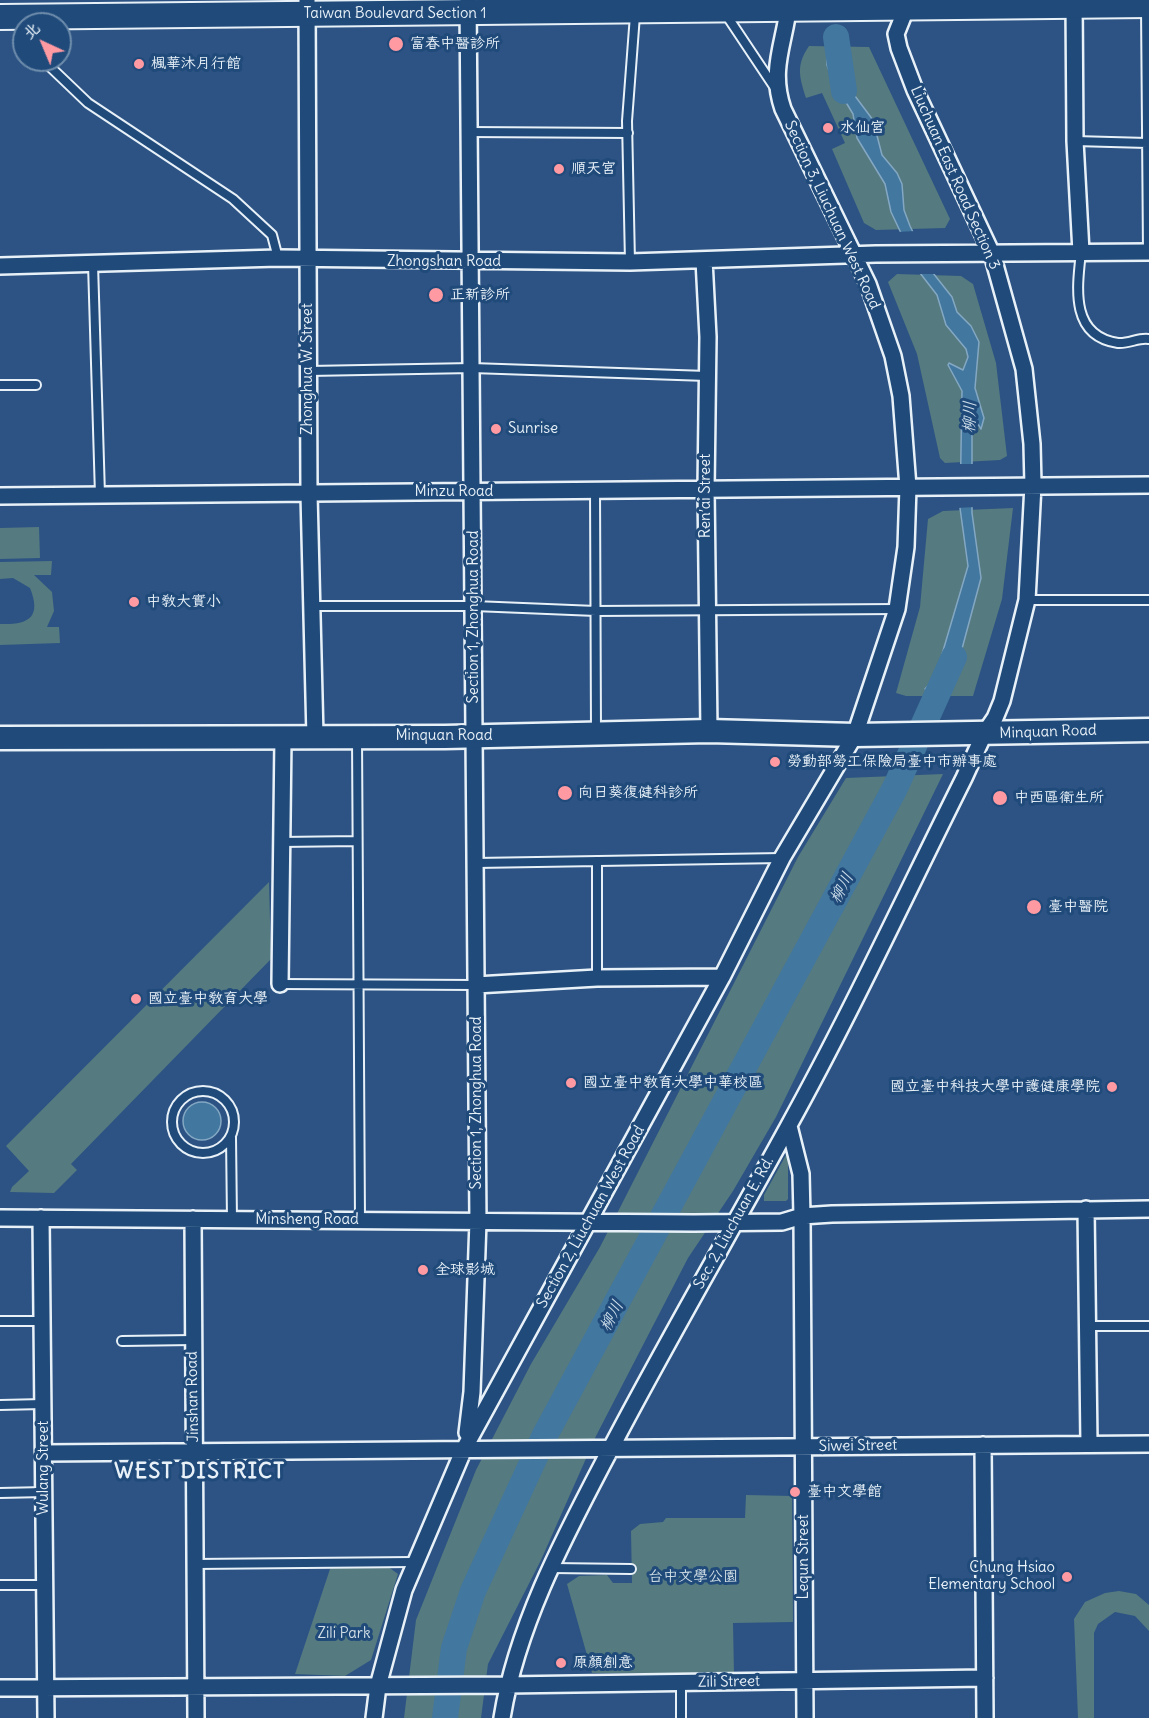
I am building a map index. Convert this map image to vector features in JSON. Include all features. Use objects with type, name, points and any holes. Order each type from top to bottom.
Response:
[{"type":"main road","name":"Taiwan Boulevard Section 1","points":[[72,13],[307,7],[635,6],[722,10],[789,5],[1073,2],[1148,6]]},
{"type":"main road","name":"Minquan Road","points":[[0,738],[357,737],[709,732],[855,735],[984,734],[1149,729]]},
{"type":"street","points":[[1073,2],[1075,141],[1081,252]]},
{"type":"street","name":"Section 3, Liuchuan West Road","points":[[789,5],[778,52],[777,89],[783,109],[868,284],[893,356],[901,396],[908,487],[906,546],[897,609],[855,735]]},
{"type":"street","name":"Liuchuan East Road Section 3","points":[[910,5],[896,34],[899,48],[915,90],[992,254],[1024,369],[1033,485],[1027,600],[1002,701],[995,718],[984,734]]},
{"type":"street","name":"Zhonghua W. Street","points":[[307,7],[309,494],[315,737]]},
{"type":"street","name":"Section 1, Zhonghua Road","points":[[464,1449],[470,1421],[472,1392],[478,1221],[468,7]]},
{"type":"street","points":[[992,254],[1149,252]]},
{"type":"street","name":"Zhongshan Road","points":[[0,266],[278,258],[471,262],[630,262],[854,255],[992,254]]},
{"type":"street","name":"Ren’ai Street","points":[[704,260],[709,732]]},
{"type":"street","points":[[1033,485],[1149,485]]},
{"type":"street","name":"Minzu Road","points":[[0,496],[1033,485]]},
{"type":"street","name":"Sec. 2, Liuchuan E. Rd.","points":[[502,1718],[507,1685],[552,1568],[611,1449],[733,1222],[789,1126],[984,734]]},
{"type":"street","name":"Section 2, Liuchuan West Road","points":[[374,1718],[378,1686],[390,1636],[413,1562],[464,1449],[722,977],[782,858],[855,735]]},
{"type":"street","points":[[280,984],[283,737]]},
{"type":"street","points":[[476,985],[597,978],[722,977]]},
{"type":"street","name":"Lequn Street","points":[[789,1126],[801,1174],[806,1718]]},
{"type":"street","points":[[1086,1209],[1089,1444]]},
{"type":"street","points":[[733,1222],[782,1222],[802,1216],[1149,1209]]},
{"type":"street","name":"Minsheng Road","points":[[0,1218],[733,1222]]},
{"type":"street","name":"Wulang Street","points":[[41,1218],[46,1718]]},
{"type":"street","name":"Jinshan Road","points":[[193,1219],[196,1718]]},
{"type":"street","name":"Siwei Street","points":[[464,1449],[1149,1444]]},
{"type":"street","points":[[982,1445],[985,1718]]},
{"type":"street","points":[[44,1453],[464,1449]]},
{"type":"street","name":"Zili Street","points":[[378,1686],[985,1678]]},
{"type":"street","points":[[0,1688],[378,1686]]},
{"type":"lane","points":[[630,262],[628,133],[635,6]]},
{"type":"lane","points":[[1148,6],[1149,252]]},
{"type":"lane","points":[[722,10],[735,25],[764,73],[777,89]]},
{"type":"lane","points":[[56,72],[88,103],[233,199],[272,235],[278,258]]},
{"type":"lane","points":[[469,132],[628,133]]},
{"type":"lane","points":[[1075,141],[1147,143]]},
{"type":"lane","points":[[1081,252],[1079,311],[1088,329],[1115,343],[1131,344],[1149,339]]},
{"type":"lane","points":[[93,264],[100,495]]},
{"type":"lane","points":[[309,371],[472,368],[707,376]]},
{"type":"lane","points":[[0,385],[36,385]]},
{"type":"lane","points":[[595,489],[596,733]]},
{"type":"lane","points":[[1027,600],[1149,600]]},
{"type":"lane","points":[[313,606],[474,606],[596,611],[897,609]]},
{"type":"lane","points":[[357,737],[360,1221]]},
{"type":"lane","points":[[281,842],[357,841]]},
{"type":"lane","points":[[476,863],[782,858]]},
{"type":"lane","points":[[597,861],[597,978]]},
{"type":"lane","points":[[280,984],[476,985]]},
{"type":"lane","points":[[231,1137],[215,1151],[204,1153],[184,1147],[172,1130],[175,1109],[189,1094],[208,1091],[218,1094],[231,1108],[234,1127],[231,1137],[232,1220]]},
{"type":"lane","points":[[0,1321],[42,1321]]},
{"type":"lane","points":[[1087,1326],[1149,1326]]},
{"type":"lane","points":[[122,1341],[193,1340]]},
{"type":"lane","points":[[0,1405],[44,1404]]},
{"type":"lane","points":[[0,1493],[45,1492]]},
{"type":"lane","points":[[195,1564],[413,1562]]},
{"type":"lane","points":[[552,1568],[631,1569]]},
{"type":"lane","points":[[0,1585],[45,1585]]},
{"type":"lane","points":[[681,1683],[681,1718]]},
{"type":"green space","points":[[809,46],[869,47],[950,219],[945,228],[876,230],[864,223],[832,149],[845,143],[822,93],[806,98],[800,65]]},
{"type":"green space","points":[[897,274],[961,276],[973,284],[996,363],[1007,456],[1000,460],[945,463],[940,458],[917,354],[888,282]]},
{"type":"green space","points":[[1013,508],[1002,599],[973,696],[906,696],[896,693],[920,607],[928,519],[943,511]]},
{"type":"green space","points":[[39,527],[40,558],[0,559],[0,528]]},
{"type":"green space","points":[[52,561],[51,575],[34,575],[52,592],[54,611],[47,627],[59,627],[60,643],[0,645],[0,624],[25,621],[33,613],[34,606],[30,588],[13,578],[0,579],[0,562]]},
{"type":"green space","points":[[943,774],[776,1117],[733,1191],[688,1258],[596,1436],[541,1560],[488,1664],[481,1718],[404,1718],[416,1620],[476,1470],[531,1364],[600,1247],[798,857],[846,778]]},
{"type":"green space","points":[[269,882],[271,959],[71,1164],[77,1170],[54,1193],[10,1192],[12,1187],[29,1171],[6,1146]]},
{"type":"green space","points":[[786,1155],[788,1156],[788,1199],[786,1201],[764,1201],[764,1195]]},
{"type":"green space","name":"台中文學公園","points":[[746,1495],[792,1496],[793,1622],[733,1623],[734,1674],[592,1673],[567,1584],[579,1576],[607,1575],[613,1583],[632,1583],[631,1531],[640,1524],[663,1522],[666,1518],[745,1518]]},
{"type":"green space","name":"Zili Park","points":[[331,1566],[387,1566],[398,1574],[371,1660],[345,1676],[295,1674]]},
{"type":"green space","points":[[1119,1591],[1136,1594],[1149,1605],[1149,1631],[1135,1616],[1115,1612],[1098,1624],[1094,1633],[1094,1718],[1078,1718],[1074,1619],[1085,1602],[1105,1593]]},
{"type":"water","name":"柳川","points":[[845,55],[852,92],[873,120],[882,155],[897,173],[902,184],[904,210],[910,226],[933,273],[952,297],[957,312],[971,326],[979,342],[975,388],[984,418],[981,429],[976,421],[972,422],[972,513],[981,578],[952,686],[925,689],[935,678],[968,566],[960,508],[962,391],[948,365],[949,363],[963,370],[968,357],[966,349],[946,325],[937,295],[920,273],[891,212],[885,184],[857,138],[853,114],[832,79],[827,57]]},
{"type":"water","points":[[202,1102],[216,1107],[221,1121],[216,1135],[202,1140],[188,1135],[183,1121],[188,1107]]},
{"type":"pier","points":[[916,231],[938,274],[918,274],[897,232]]},
{"type":"pier","points":[[957,464],[975,464],[975,507],[957,508]]},
{"type":"waterway","name":"柳川","points":[[836,37],[844,91]]},
{"type":"waterway","name":"柳川","points":[[445,1718],[454,1648],[473,1591],[545,1435],[895,788],[954,657]]},
{"type":"place","name":"富春中醫診所","points":[[396,44]]},
{"type":"place","name":"楓華沐月行館","points":[[139,64]]},
{"type":"place","name":"水仙宮","points":[[828,128]]},
{"type":"place","name":"順天宮","points":[[559,169]]},
{"type":"place","name":"正新診所","points":[[436,295]]},
{"type":"place","name":"Sunrise","points":[[496,429]]},
{"type":"place","name":"中教大實小","points":[[134,602]]},
{"type":"place","name":"勞動部勞工保險局臺中市辦事處","points":[[775,762]]},
{"type":"place","name":"向日葵復健科診所","points":[[565,793]]},
{"type":"place","name":"中西區衛生所","points":[[1000,798]]},
{"type":"place","name":"臺中醫院","points":[[1034,907]]},
{"type":"place","name":"國立臺中教育大學","points":[[136,999]]},
{"type":"place","name":"國立臺中教育大學中華校區","points":[[571,1083]]},
{"type":"place","name":"國立臺中科技大學中護健康學院","points":[[1112,1087]]},
{"type":"place","name":"全球影城","points":[[423,1270]]},
{"type":"place","name":"臺中文學館","points":[[795,1492]]},
{"type":"place","name":"Chung Hsiao Elementary School","points":[[1067,1577]]},
{"type":"place","name":"原顏創意","points":[[561,1663]]},
{"type":"district","name":"WEST DISTRICT","points":[[200,1472]]}]
